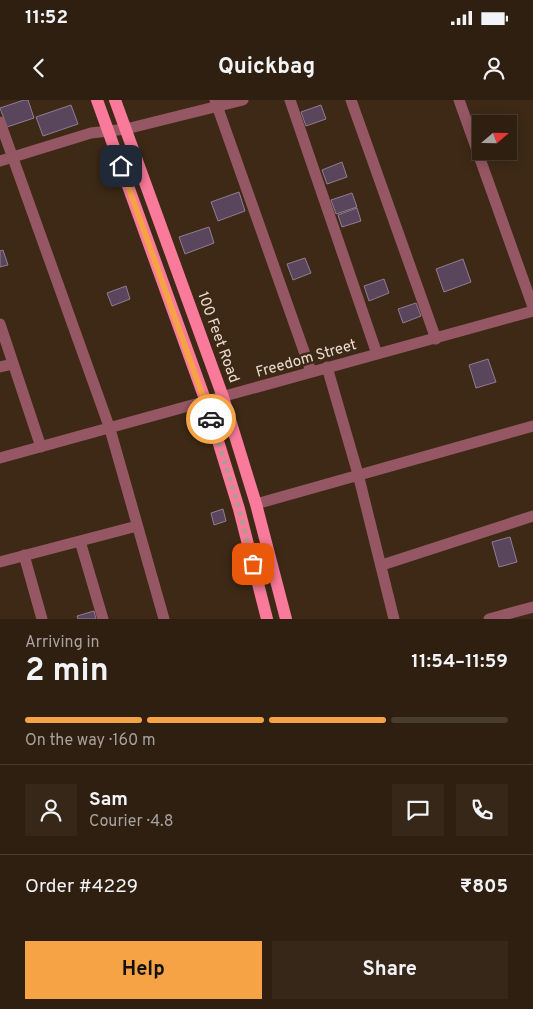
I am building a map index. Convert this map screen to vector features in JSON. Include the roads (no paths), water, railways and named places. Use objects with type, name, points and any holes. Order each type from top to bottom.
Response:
[{"type":"main road","points":[[97,100],[206,402],[239,508],[267,619]]},
{"type":"main road","name":"100 Feet Road","points":[[115,100],[223,397],[256,504],[286,619]]},
{"type":"street","points":[[0,161],[91,133],[126,129],[217,103],[242,100]]},
{"type":"street","points":[[290,100],[377,354]]},
{"type":"street","points":[[351,100],[436,339]]},
{"type":"street","points":[[459,100],[533,307]]},
{"type":"street","points":[[217,103],[311,371]]},
{"type":"street","points":[[0,122],[110,429],[164,619]]},
{"type":"street","name":"Freedom Street","points":[[0,458],[533,311]]},
{"type":"street","points":[[0,324],[41,447]]},
{"type":"street","points":[[0,367],[13,364]]},
{"type":"street","points":[[327,367],[358,474],[394,619]]},
{"type":"street","points":[[256,504],[533,426]]},
{"type":"street","points":[[382,565],[533,516]]},
{"type":"street","points":[[0,562],[137,526]]},
{"type":"street","points":[[80,541],[103,619]]},
{"type":"street","points":[[24,556],[42,619]]},
{"type":"street","points":[[489,619],[533,607]]}]
